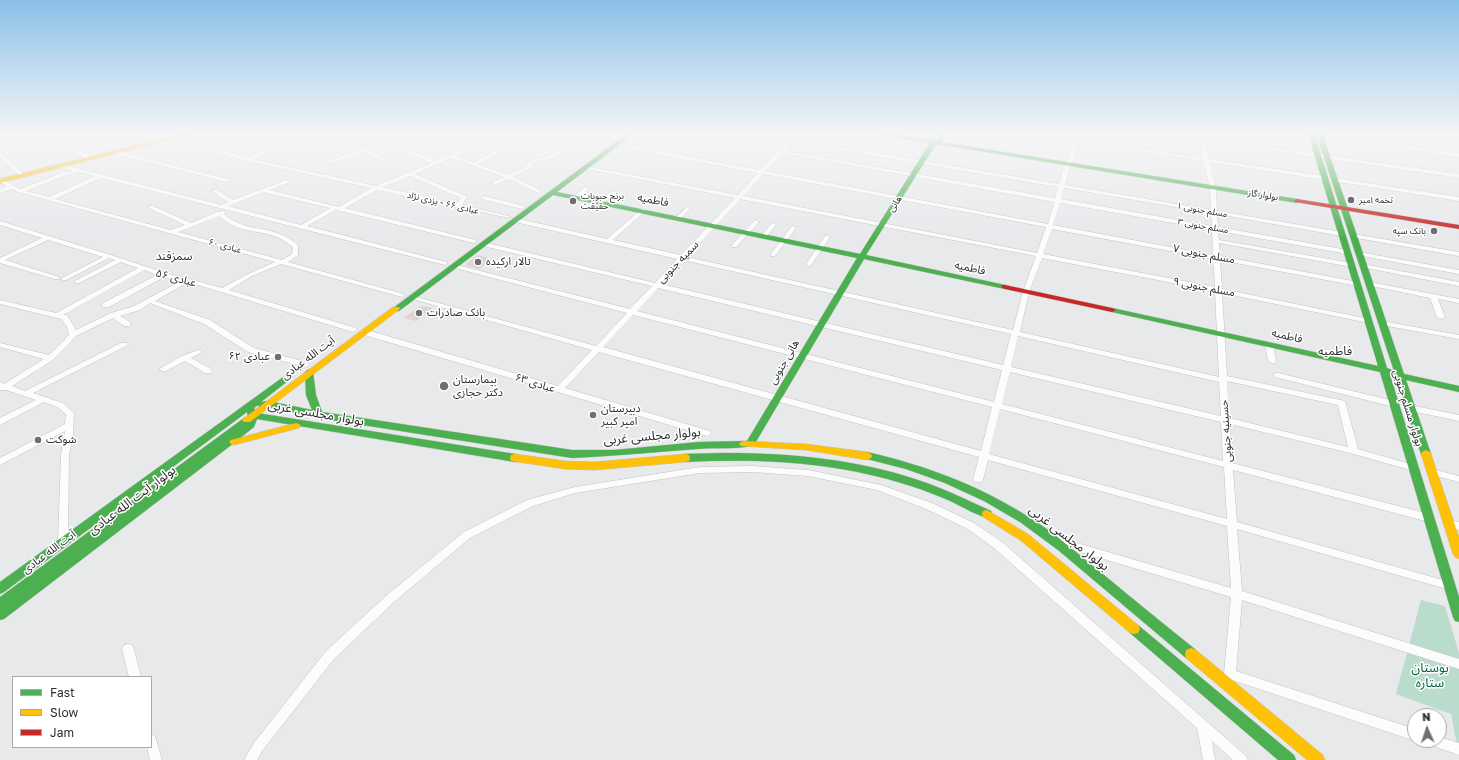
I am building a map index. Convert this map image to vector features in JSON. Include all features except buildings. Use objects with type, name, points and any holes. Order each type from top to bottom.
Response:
[{"type":"main road","points":[[0,180],[20,172],[36,168]]},
{"type":"main road","points":[[0,180],[50,168]]},
{"type":"main road","name":"آیت الله عبادی","points":[[511,219],[522,207],[576,168]]},
{"type":"main road","name":"آیت الله عبادی","points":[[0,589],[249,406],[364,332],[407,296],[478,242],[585,168]]},
{"type":"main road","name":"هانی","points":[[861,257],[918,168]]},
{"type":"main road","name":"بولوار گاز","points":[[1109,168],[1459,223]]},
{"type":"main road","points":[[1324,168],[1325,178],[1338,205]]},
{"type":"main road","points":[[1328,168],[1334,180],[1338,205]]},
{"type":"main road","name":"فاطمیه","points":[[551,193],[643,210],[1399,372]]},
{"type":"main road","name":"بولوار گاز","points":[[1338,205],[1459,227]]},
{"type":"main road","name":"بولوار مسلم جنوبی","points":[[1338,205],[1342,234],[1459,617]]},
{"type":"main road","name":"بولوار مسلم جنوبی","points":[[1338,205],[1353,236],[1459,554]]},
{"type":"main road","name":"هانی جنوبی","points":[[751,443],[861,257]]},
{"type":"main road","points":[[1358,284],[1369,284]]},
{"type":"main road","name":"آیت الله عبادی","points":[[0,604],[268,404],[307,368],[353,330],[407,296]]},
{"type":"main road","points":[[307,368],[311,395],[318,414]]},
{"type":"main road","points":[[1399,372],[1459,382]]},
{"type":"main road","points":[[1399,372],[1459,388]]},
{"type":"main road","name":"بولوار مجلسی غربی","points":[[1289,760],[1040,548],[1009,526],[968,504],[900,477],[833,461],[799,457],[751,455],[682,458],[604,465],[557,465],[253,415],[249,406],[268,404],[318,414],[550,451],[581,454],[688,445],[751,443],[800,445],[835,449],[905,465],[975,493],[1019,516],[1054,540],[1318,760]]},
{"type":"main road","name":"بولوار آیت الله عبادی","points":[[0,616],[251,425],[253,415]]},
{"type":"main road","points":[[227,444],[303,424]]},
{"type":"street","points":[[16,168],[20,172]]},
{"type":"street","points":[[70,168],[220,210],[231,210],[302,227],[1228,464],[1429,518]]},
{"type":"street","points":[[180,168],[227,180]]},
{"type":"street","name":"عبادی ۶۶ - یزدی نژاد","points":[[291,168],[1016,333],[1223,379],[1342,403],[1354,450]]},
{"type":"street","points":[[302,227],[378,187],[424,168]]},
{"type":"street","points":[[486,168],[509,177],[538,191]]},
{"type":"street","points":[[495,183],[527,168]]},
{"type":"street","name":"مسلم جنوبی ۹","points":[[595,168],[1218,290],[1369,321]]},
{"type":"street","name":"مسلم جنوبی ۷","points":[[747,168],[1358,284]]},
{"type":"street","name":"سمیه جنوبی","points":[[559,390],[765,168]]},
{"type":"street","name":"مسلم جنوبی ۳","points":[[876,168],[1348,252]]},
{"type":"street","name":"۱ مسلم جنوبی","points":[[960,168],[1342,234]]},
{"type":"street","points":[[978,480],[1026,292],[1050,226],[1067,168]]},
{"type":"street","name":"حسینیه جنوبی","points":[[1208,168],[1213,185],[1225,420],[1238,594],[1230,674],[1407,732]]},
{"type":"street","points":[[1265,168],[1325,178]]},
{"type":"street","points":[[1407,168],[1459,176]]},
{"type":"street","points":[[20,191],[66,173],[80,171]]},
{"type":"street","points":[[411,174],[464,197],[458,206]]},
{"type":"street","points":[[48,199],[100,176]]},
{"type":"street","name":"عبادی ۶۰","points":[[0,180],[20,191],[48,199],[777,398],[1450,586]]},
{"type":"street","points":[[1334,180],[1459,199]]},
{"type":"street","points":[[172,232],[220,210],[232,202],[266,191],[286,182]]},
{"type":"street","points":[[0,191],[11,187]]},
{"type":"street","points":[[575,198],[587,188]]},
{"type":"street","points":[[215,190],[232,202]]},
{"type":"street","points":[[266,191],[1354,450],[1414,468]]},
{"type":"street","points":[[601,202],[613,193]]},
{"type":"street","points":[[484,198],[522,207]]},
{"type":"street","points":[[151,207],[190,224]]},
{"type":"street","points":[[678,218],[688,208]]},
{"type":"street","points":[[220,210],[232,224],[244,229],[281,237],[296,246],[295,254],[282,262],[250,275],[223,291]]},
{"type":"street","points":[[608,241],[643,210]]},
{"type":"street","points":[[734,246],[756,222]]},
{"type":"street","name":"عبادی ۵۶","points":[[0,223],[109,256],[163,275],[187,280],[353,330]]},
{"type":"street","points":[[764,236],[773,225]]},
{"type":"street","points":[[773,255],[793,228]]},
{"type":"street","points":[[1353,236],[1459,254]]},
{"type":"street","points":[[809,264],[827,237]]},
{"type":"street","points":[[0,260],[47,238]]},
{"type":"street","points":[[1216,241],[1352,265]]},
{"type":"street","points":[[1359,254],[1459,272]]},
{"type":"street","points":[[0,260],[60,278],[109,256]]},
{"type":"street","points":[[77,282],[121,260]]},
{"type":"street","points":[[1363,266],[1459,284]]},
{"type":"street","points":[[57,315],[143,268]]},
{"type":"street","points":[[106,305],[163,275]]},
{"type":"street","points":[[2,387],[50,358],[66,345],[73,334],[114,315],[138,308],[187,280]]},
{"type":"street","points":[[1369,284],[1459,301]]},
{"type":"street","points":[[1433,296],[1441,317]]},
{"type":"street","points":[[150,301],[207,322],[251,350],[307,368]]},
{"type":"street","points":[[0,302],[64,317],[71,327],[73,334]]},
{"type":"street","points":[[114,315],[127,324]]},
{"type":"street","points":[[1382,323],[1459,337]]},
{"type":"street","name":"عبادی ۶۳","points":[[364,332],[707,434]]},
{"type":"street","points":[[1269,344],[1272,360]]},
{"type":"street","points":[[0,345],[50,358]]},
{"type":"street","points":[[25,394],[124,345]]},
{"type":"street","points":[[163,369],[198,352]]},
{"type":"street","points":[[185,358],[208,370]]},
{"type":"street","points":[[1278,375],[1394,404]]},
{"type":"street","points":[[2,387],[60,405],[70,413],[70,425],[65,455],[63,543]]},
{"type":"street","points":[[0,422],[44,399]]},
{"type":"street","points":[[1410,408],[1459,418]]},
{"type":"street","points":[[0,462],[70,425]]},
{"type":"street","points":[[250,760],[258,747],[330,655],[391,598],[467,535],[530,503],[574,490],[700,470],[760,470],[808,473],[837,478],[878,487],[929,506],[970,526],[998,545],[1242,760]]},
{"type":"street","points":[[1432,472],[1459,479]]},
{"type":"street","points":[[1449,524],[1459,526]]},
{"type":"street","points":[[1054,540],[1238,594],[1459,664]]},
{"type":"street","points":[[128,649],[135,676]]},
{"type":"street","points":[[1202,724],[1209,760]]},
{"type":"street","points":[[152,744],[156,760]]},
{"type":"street","points":[[1447,745],[1459,749]]},
{"type":"green space","name":"بوستان ستاره","points":[[1421,600],[1445,606],[1459,653],[1459,746],[1457,745],[1451,714],[1447,713],[1447,708],[1434,708],[1396,694]]},
{"type":"traffic: fast","points":[[396,309],[584,168]]},
{"type":"traffic: fast","points":[[751,443],[839,293],[917,168]]},
{"type":"traffic: fast","points":[[1096,168],[1297,201]]},
{"type":"traffic: fast","points":[[1322,168],[1459,617]]},
{"type":"traffic: fast","points":[[1331,168],[1426,454]]},
{"type":"traffic: fast","points":[[551,193],[713,225],[1005,287]]},
{"type":"traffic: fast","points":[[1112,310],[1384,370],[1400,376],[1459,389]]},
{"type":"traffic: fast","points":[[309,372],[311,395],[318,415]]},
{"type":"traffic: fast","points":[[0,589],[289,377]]},
{"type":"traffic: fast","points":[[262,405],[268,404],[318,415],[572,454],[614,453],[699,445],[744,444]]},
{"type":"traffic: fast","points":[[251,410],[253,415],[274,419],[515,458]]},
{"type":"traffic: fast","points":[[0,615],[227,444],[251,425],[253,415]]},
{"type":"traffic: fast","points":[[0,604],[247,420]]},
{"type":"traffic: fast","points":[[685,458],[763,456],[840,464],[878,472],[916,483],[952,497],[987,514]]},
{"type":"traffic: fast","points":[[867,456],[908,466],[948,480],[1006,508],[1043,532],[1191,654]]},
{"type":"traffic: fast","points":[[1134,629],[1289,760]]},
{"type":"traffic: slow","points":[[0,181],[50,168]]},
{"type":"traffic: slow","points":[[247,420],[396,309]]},
{"type":"traffic: slow","points":[[234,442],[296,426]]},
{"type":"traffic: slow","points":[[744,444],[775,444],[806,447],[867,456]]},
{"type":"traffic: slow","points":[[1426,454],[1459,554]]},
{"type":"traffic: slow","points":[[515,458],[565,465],[595,466],[685,458]]},
{"type":"traffic: slow","points":[[987,514],[1024,537],[1134,629]]},
{"type":"traffic: slow","points":[[1191,654],[1318,760]]},
{"type":"traffic: jam","points":[[1297,201],[1459,227]]},
{"type":"traffic: jam","points":[[1005,287],[1112,310]]},
{"type":"place","name":"تخمه امیر","points":[[1351,200]]},
{"type":"place","name":"برنج حبوبات حقیقت","points":[[573,201]]},
{"type":"place","name":"بانک سپه","points":[[1434,231]]},
{"type":"place","name":"تالار ارکیده","points":[[478,262]]},
{"type":"place","name":"بانک صادرات","points":[[419,313]]},
{"type":"place","name":"عبادی ۶۲","points":[[278,357]]},
{"type":"place","name":"بیمارستان دکتر حجازی","points":[[444,386]]},
{"type":"place","name":"دبیرستان امیر کبیر","points":[[593,415]]},
{"type":"place","name":"شوكت","points":[[38,440]]},
{"type":"district","name":"سمزقند","points":[[174,256]]},
{"type":"district","name":"فاطمیه","points":[[1335,351]]}]
